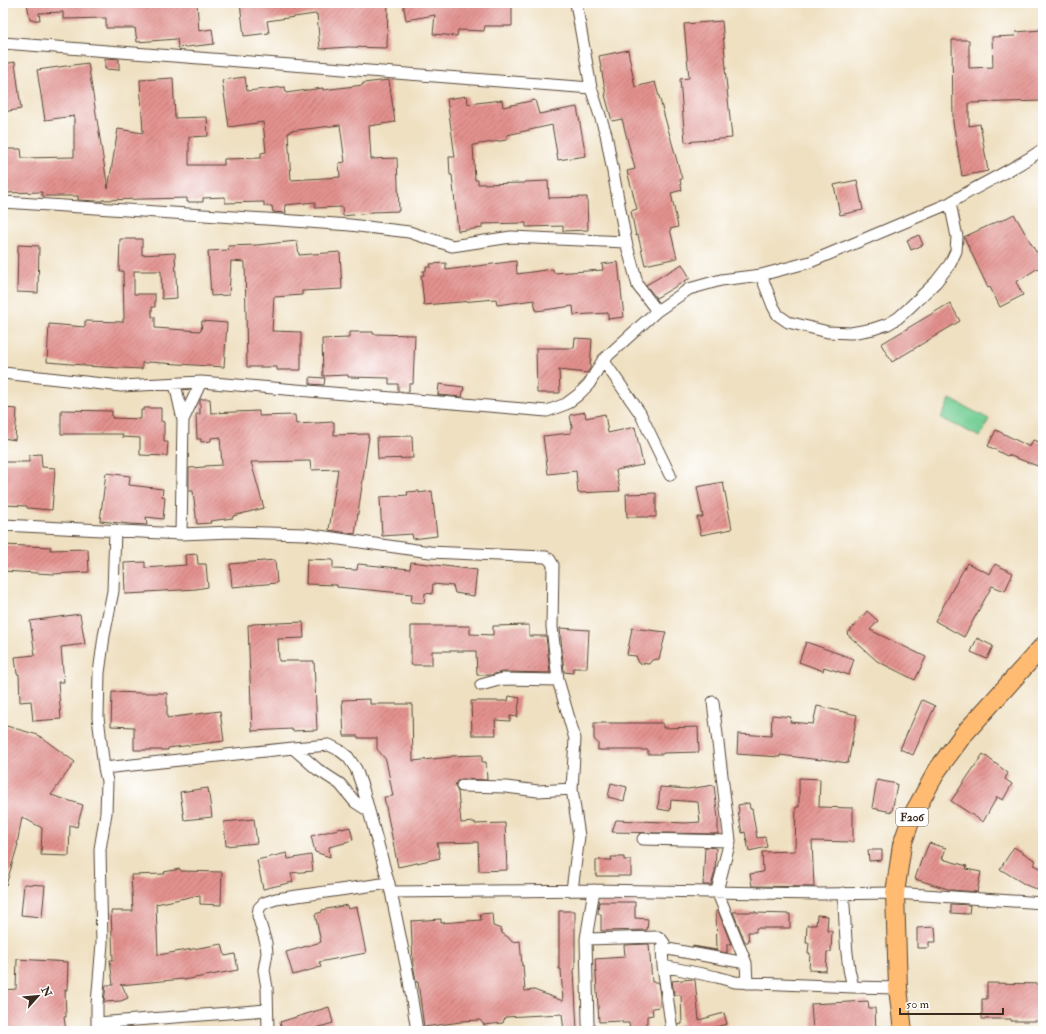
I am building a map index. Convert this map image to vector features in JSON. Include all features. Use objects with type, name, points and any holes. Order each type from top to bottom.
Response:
[{"type":"main road","name":"F206","points":[[903,1031],[898,988],[895,893],[902,845],[912,816],[938,769],[963,735],[1043,646]]},
{"type":"street","points":[[576,3],[591,88],[606,134],[626,242],[638,286],[657,311]]},
{"type":"street","points":[[3,43],[591,88]]},
{"type":"street","points":[[3,373],[122,386],[201,382],[547,411],[566,404],[578,396],[589,384],[603,360],[657,311],[689,289],[721,280],[761,275],[810,262],[950,203],[969,190],[988,182],[1043,149]]},
{"type":"street","points":[[3,202],[266,218],[350,225],[409,232],[452,246],[511,237],[626,242]]},
{"type":"street","points":[[761,275],[778,316],[788,322],[828,332],[851,333],[873,329],[888,324],[898,318],[936,282],[950,264],[956,251],[957,237],[950,203]]},
{"type":"street","points":[[603,360],[640,413],[670,475]]},
{"type":"street","points":[[183,420],[201,382]]},
{"type":"street","points":[[175,384],[183,420],[181,534]]},
{"type":"street","points":[[3,525],[181,534],[232,532],[305,534],[430,552],[546,557],[553,565],[552,627],[558,680],[575,739],[572,789],[580,836],[572,890]]},
{"type":"street","points":[[115,530],[113,591],[104,636],[99,673],[98,717],[107,782],[106,813],[100,849],[102,943],[97,1004],[97,1027],[267,1010]]},
{"type":"street","points":[[481,685],[502,679],[558,680]]},
{"type":"street","points":[[713,702],[730,842],[717,891],[746,963],[748,982]]},
{"type":"street","points":[[104,768],[329,745],[339,750],[348,758],[356,769],[363,789],[390,887],[408,975],[417,1031]]},
{"type":"street","points":[[293,748],[317,769],[340,784],[354,802],[369,811]]},
{"type":"street","points":[[340,784],[363,789]]},
{"type":"street","points":[[462,786],[506,787],[538,791],[572,789]]},
{"type":"street","points":[[643,839],[730,842]]},
{"type":"street","points":[[268,1031],[267,988],[264,970],[267,953],[266,943],[258,916],[259,908],[264,903],[283,898],[390,887],[717,891],[820,894],[895,893],[1043,903]]},
{"type":"street","points":[[588,1024],[586,939],[594,890]]},
{"type":"street","points":[[843,893],[847,952],[853,987]]},
{"type":"street","points":[[586,939],[658,937],[664,943],[662,948],[662,966],[672,1031]]},
{"type":"street","points":[[662,948],[746,963]]},
{"type":"street","points":[[662,966],[735,982],[898,988]]},
{"type":"street","points":[[410,1031],[415,1017]]},
{"type":"green space","points":[[950,399],[989,419],[980,437],[941,418]]},
{"type":"building","points":[[27,3],[197,3],[199,31],[212,29],[214,44],[178,48],[177,39],[137,42],[135,28],[106,28],[106,18],[63,19],[63,12],[39,13],[40,20],[30,20]]},
{"type":"building","points":[[240,3],[388,3],[387,48],[348,47],[320,49],[317,14],[267,21],[269,33],[244,36]]},
{"type":"building","points":[[403,3],[512,3],[512,26],[485,26],[484,31],[458,30],[457,36],[433,34],[435,15],[406,20]]},
{"type":"building","points":[[722,21],[732,138],[685,142],[680,79],[689,78],[684,24]]},
{"type":"building","points":[[1041,30],[1043,101],[969,103],[969,126],[980,124],[988,171],[962,176],[953,122],[952,40],[969,40],[969,68],[993,67],[992,37],[1015,36],[1016,32]]},
{"type":"building","points":[[628,50],[635,87],[655,82],[682,179],[680,180],[682,190],[671,193],[678,227],[670,229],[677,258],[645,265],[638,235],[636,236],[631,211],[637,209],[627,171],[635,169],[622,119],[612,121],[605,95],[599,56]]},
{"type":"building","points":[[105,58],[119,59],[119,70],[105,69]]},
{"type":"building","points":[[15,62],[21,109],[3,112],[3,64]]},
{"type":"building","points":[[88,63],[108,189],[118,129],[143,133],[140,80],[173,78],[175,118],[207,117],[208,136],[189,137],[189,165],[224,165],[224,159],[261,158],[261,153],[266,152],[263,122],[229,127],[222,80],[245,77],[247,91],[285,87],[286,93],[363,85],[363,83],[389,80],[395,122],[369,126],[371,159],[397,158],[399,211],[371,212],[343,216],[342,207],[315,208],[315,202],[285,205],[285,213],[273,212],[272,206],[264,206],[264,202],[225,203],[225,197],[203,198],[203,202],[187,202],[187,198],[96,201],[78,200],[78,196],[42,196],[42,192],[3,193],[3,149],[21,149],[22,158],[74,157],[74,116],[45,120],[37,70]],"holes":[[[340,125],[345,162],[339,163],[340,177],[291,180],[288,133],[290,133],[290,131]]]},
{"type":"building","points":[[467,96],[468,104],[502,100],[503,107],[535,100],[539,114],[577,107],[586,156],[558,160],[552,125],[507,135],[507,140],[473,145],[475,180],[478,180],[478,184],[548,181],[549,198],[587,197],[588,230],[563,231],[563,226],[526,227],[526,223],[482,224],[482,228],[458,231],[452,175],[450,175],[449,157],[455,157],[447,99]]},
{"type":"building","points":[[857,180],[863,210],[840,215],[834,185]]},
{"type":"building","points":[[1014,214],[1036,252],[1043,248],[1043,265],[1016,282],[1023,295],[1000,307],[990,287],[988,288],[964,237]]},
{"type":"building","points":[[919,235],[923,245],[911,250],[907,240]]},
{"type":"building","points":[[120,239],[142,239],[142,255],[175,253],[177,298],[162,299],[161,271],[134,271],[134,294],[155,294],[155,307],[152,307],[152,317],[155,317],[155,328],[201,331],[202,321],[227,323],[224,367],[148,362],[142,363],[142,369],[84,366],[47,362],[49,324],[85,327],[85,321],[123,322],[123,271],[119,271]]},
{"type":"building","points":[[297,241],[299,255],[340,252],[342,289],[302,291],[302,295],[274,297],[272,331],[301,332],[301,370],[277,370],[277,367],[247,367],[245,262],[231,261],[229,295],[211,296],[208,251],[229,250],[228,246]]},
{"type":"building","points":[[18,245],[39,246],[38,293],[17,292]]},
{"type":"building","points":[[516,261],[517,274],[553,269],[554,273],[603,270],[602,264],[618,262],[624,317],[608,319],[608,313],[574,315],[573,306],[536,311],[534,300],[497,305],[496,299],[424,305],[421,275],[424,275],[423,271],[426,271],[426,267],[431,267],[430,264],[446,263],[446,270]]},
{"type":"building","points":[[682,264],[690,278],[656,298],[646,285]]},
{"type":"building","points":[[950,303],[960,321],[892,362],[881,344]]},
{"type":"building","points":[[349,332],[415,335],[413,384],[409,384],[409,392],[398,391],[398,384],[389,384],[389,378],[348,377],[348,375],[323,376],[322,339],[349,338]]},
{"type":"building","points":[[575,338],[592,339],[590,368],[587,373],[559,370],[560,393],[537,393],[536,348],[574,348]]},
{"type":"building","points":[[310,377],[325,378],[324,385],[310,384]]},
{"type":"building","points":[[439,384],[464,387],[462,397],[438,395]]},
{"type":"building","points":[[201,399],[210,399],[211,413],[259,411],[259,416],[295,415],[296,424],[334,422],[334,435],[368,434],[369,437],[355,534],[329,530],[338,469],[311,470],[310,461],[251,462],[264,508],[233,516],[233,518],[210,521],[211,523],[197,524],[193,491],[189,491],[189,468],[222,465],[220,437],[211,438],[211,441],[201,442],[201,439],[197,439],[196,414],[200,414]]},
{"type":"building","points":[[3,408],[17,409],[15,440],[3,438]]},
{"type":"building","points":[[144,408],[161,408],[161,421],[164,422],[164,442],[168,442],[167,456],[140,455],[140,438],[122,437],[123,434],[61,434],[61,410],[112,411],[112,418],[141,419],[141,410],[144,410]]},
{"type":"building","points":[[585,412],[586,418],[605,414],[608,433],[635,427],[643,465],[616,470],[620,491],[578,493],[576,471],[548,474],[543,436],[571,433],[572,427],[570,415]]},
{"type":"building","points":[[996,430],[1030,447],[1033,440],[1043,443],[1043,468],[1008,455],[1007,456],[988,446]]},
{"type":"building","points":[[412,436],[413,458],[378,459],[377,437]]},
{"type":"building","points":[[41,454],[42,467],[55,468],[52,510],[27,508],[27,506],[3,505],[3,462],[29,462],[29,455]]},
{"type":"building","points":[[106,473],[130,476],[129,485],[163,489],[162,496],[165,497],[163,519],[146,517],[147,525],[100,521]]},
{"type":"building","points":[[723,482],[732,529],[701,535],[697,517],[703,517],[697,487]]},
{"type":"building","points":[[419,491],[419,493],[432,491],[437,536],[413,539],[412,534],[382,536],[380,497],[408,495],[407,492]]},
{"type":"building","points":[[656,493],[656,517],[627,517],[626,494]]},
{"type":"building","points":[[3,545],[51,547],[50,550],[88,549],[89,572],[53,574],[3,571]]},
{"type":"building","points":[[197,554],[198,564],[206,564],[208,587],[125,594],[124,563],[145,562],[145,568],[186,565],[185,555]]},
{"type":"building","points":[[307,559],[333,560],[333,569],[357,570],[358,564],[410,569],[411,562],[477,570],[474,596],[455,593],[453,586],[433,584],[432,594],[425,593],[424,603],[411,602],[412,594],[337,587],[337,585],[306,584]]},
{"type":"building","points":[[275,560],[277,583],[232,587],[230,564]]},
{"type":"building","points":[[967,563],[990,574],[995,564],[1013,573],[1005,591],[992,586],[964,637],[935,621]]},
{"type":"building","points":[[867,611],[878,621],[870,630],[926,657],[915,680],[877,661],[847,634]]},
{"type":"building","points":[[80,614],[85,644],[61,647],[64,682],[58,682],[61,719],[33,721],[31,701],[20,702],[19,674],[17,674],[15,657],[35,655],[30,621]]},
{"type":"building","points":[[303,622],[304,638],[278,639],[279,661],[314,661],[317,730],[292,731],[292,729],[252,731],[248,625]]},
{"type":"building","points":[[529,625],[529,636],[546,636],[550,673],[502,672],[491,675],[477,675],[476,651],[432,651],[432,665],[411,665],[411,626],[470,626],[470,634],[493,635],[493,626]]},
{"type":"building","points":[[560,628],[589,630],[587,668],[573,668],[573,673],[564,672]]},
{"type":"building","points":[[632,628],[666,632],[659,659],[652,660],[649,664],[639,663],[636,656],[627,655]]},
{"type":"building","points":[[977,638],[993,646],[987,659],[971,652]]},
{"type":"building","points":[[806,642],[854,659],[849,675],[824,667],[823,671],[799,662]]},
{"type":"building","points":[[112,692],[167,693],[167,718],[220,711],[224,741],[168,748],[168,750],[134,750],[134,727],[111,726]]},
{"type":"building","points":[[509,696],[520,698],[517,717],[510,716],[510,721],[495,720],[496,735],[472,735],[471,701],[508,701]]},
{"type":"building","points":[[370,699],[370,704],[412,704],[413,761],[451,756],[482,755],[482,762],[486,762],[487,780],[462,779],[458,780],[455,786],[458,792],[461,823],[505,823],[507,870],[479,871],[478,842],[437,843],[440,858],[398,867],[384,797],[393,796],[386,760],[377,749],[377,738],[344,736],[342,700]]},
{"type":"building","points":[[922,700],[935,706],[913,755],[900,749]]},
{"type":"building","points":[[817,706],[857,715],[848,763],[780,755],[780,757],[737,754],[738,734],[771,736],[772,715],[791,717],[790,722],[813,724]]},
{"type":"building","points":[[594,723],[663,723],[663,728],[698,727],[699,752],[648,754],[648,750],[598,750],[598,743],[594,739]]},
{"type":"building","points":[[3,725],[38,735],[75,762],[51,795],[83,805],[77,827],[70,825],[69,856],[41,855],[42,828],[22,817],[18,844],[6,885],[3,885]]},
{"type":"building","points":[[983,754],[1008,773],[1005,779],[1012,784],[1003,800],[997,797],[983,822],[951,801]]},
{"type":"building","points":[[799,778],[820,779],[819,807],[853,808],[853,842],[812,841],[814,887],[752,886],[750,874],[763,872],[762,852],[795,851],[796,807],[799,807]]},
{"type":"building","points":[[877,780],[897,784],[892,812],[872,808]]},
{"type":"building","points":[[611,783],[627,787],[624,801],[608,797]]},
{"type":"building","points":[[714,785],[718,819],[718,834],[612,832],[616,820],[686,823],[700,822],[698,802],[671,800],[670,811],[658,809],[660,787],[688,789]]},
{"type":"building","points":[[208,788],[212,817],[184,820],[180,792]]},
{"type":"building","points":[[749,803],[750,809],[752,809],[757,838],[765,837],[767,847],[749,851],[745,832],[742,833],[738,805]]},
{"type":"building","points":[[254,819],[257,843],[226,846],[224,822]]},
{"type":"building","points":[[350,827],[353,840],[329,847],[330,857],[315,852],[311,836]]},
{"type":"building","points":[[929,843],[946,848],[942,859],[967,866],[966,869],[981,872],[977,892],[951,890],[915,879]]},
{"type":"building","points":[[705,847],[716,848],[715,872],[711,885],[703,885]]},
{"type":"building","points":[[1014,847],[1036,861],[1034,865],[1043,869],[1043,892],[1026,885],[1000,869]]},
{"type":"building","points":[[868,850],[882,850],[882,860],[869,861]]},
{"type":"building","points":[[287,853],[288,859],[311,855],[313,871],[291,873],[293,882],[263,889],[257,860]]},
{"type":"building","points":[[611,857],[624,857],[624,860],[631,860],[631,876],[596,876],[596,860],[612,860]]},
{"type":"building","points":[[180,869],[181,871],[222,872],[221,905],[200,904],[200,895],[156,904],[158,955],[222,944],[225,956],[235,954],[238,970],[184,980],[120,985],[122,985],[128,998],[121,1001],[104,1002],[106,985],[113,985],[110,960],[113,960],[111,911],[133,911],[131,875],[165,874],[164,872]]},
{"type":"building","points":[[24,884],[45,885],[42,917],[21,915]]},
{"type":"building","points":[[599,902],[635,902],[635,918],[648,919],[647,930],[601,931],[601,914],[598,914]]},
{"type":"building","points":[[951,904],[970,905],[969,914],[951,913]]},
{"type":"building","points":[[347,905],[348,909],[357,907],[366,953],[319,962],[321,967],[293,975],[286,952],[321,942],[315,914],[322,912],[322,910]]},
{"type":"building","points":[[559,911],[575,911],[574,969],[577,1031],[564,1031],[562,1014],[505,1017],[503,1023],[484,1025],[480,1020],[461,1021],[424,1027],[418,982],[416,982],[413,963],[411,921],[441,919],[441,923],[481,920],[480,914],[492,913],[493,926],[501,929],[502,933],[512,942],[520,941],[525,991],[534,990],[563,1001],[561,969],[559,969]]},
{"type":"building","points":[[716,911],[718,911],[731,944],[727,944],[727,953],[692,946],[717,950]]},
{"type":"building","points":[[733,912],[790,914],[790,928],[756,928],[756,932],[748,932],[749,942],[745,942]]},
{"type":"building","points":[[817,915],[828,916],[827,931],[832,931],[831,952],[827,952],[826,971],[809,970],[809,943],[806,943],[807,925],[816,925]]},
{"type":"building","points":[[935,927],[936,942],[929,942],[929,948],[917,948],[917,928]]},
{"type":"building","points":[[649,944],[652,982],[658,982],[660,1007],[652,1008],[653,1015],[647,1016],[647,1031],[630,1031],[629,1023],[622,1023],[622,1021],[599,1022],[595,959],[625,957],[624,945]]},
{"type":"building","points":[[17,959],[68,962],[67,990],[65,990],[66,1017],[64,1017],[66,1031],[3,1031],[3,990],[16,989]]},
{"type":"building","points":[[695,980],[699,1020],[724,1013],[727,1024],[700,1031],[679,1031],[678,1025],[682,1024],[681,995],[674,995],[672,981]]},
{"type":"building","points":[[987,983],[1043,984],[1043,1021],[982,1019],[982,999],[987,999]]},
{"type":"building","points":[[868,1001],[869,1008],[875,1008],[876,1031],[813,1031],[811,1004]]},
{"type":"building","points":[[329,1007],[333,1023],[307,1031],[282,1031],[280,1022]]}]
